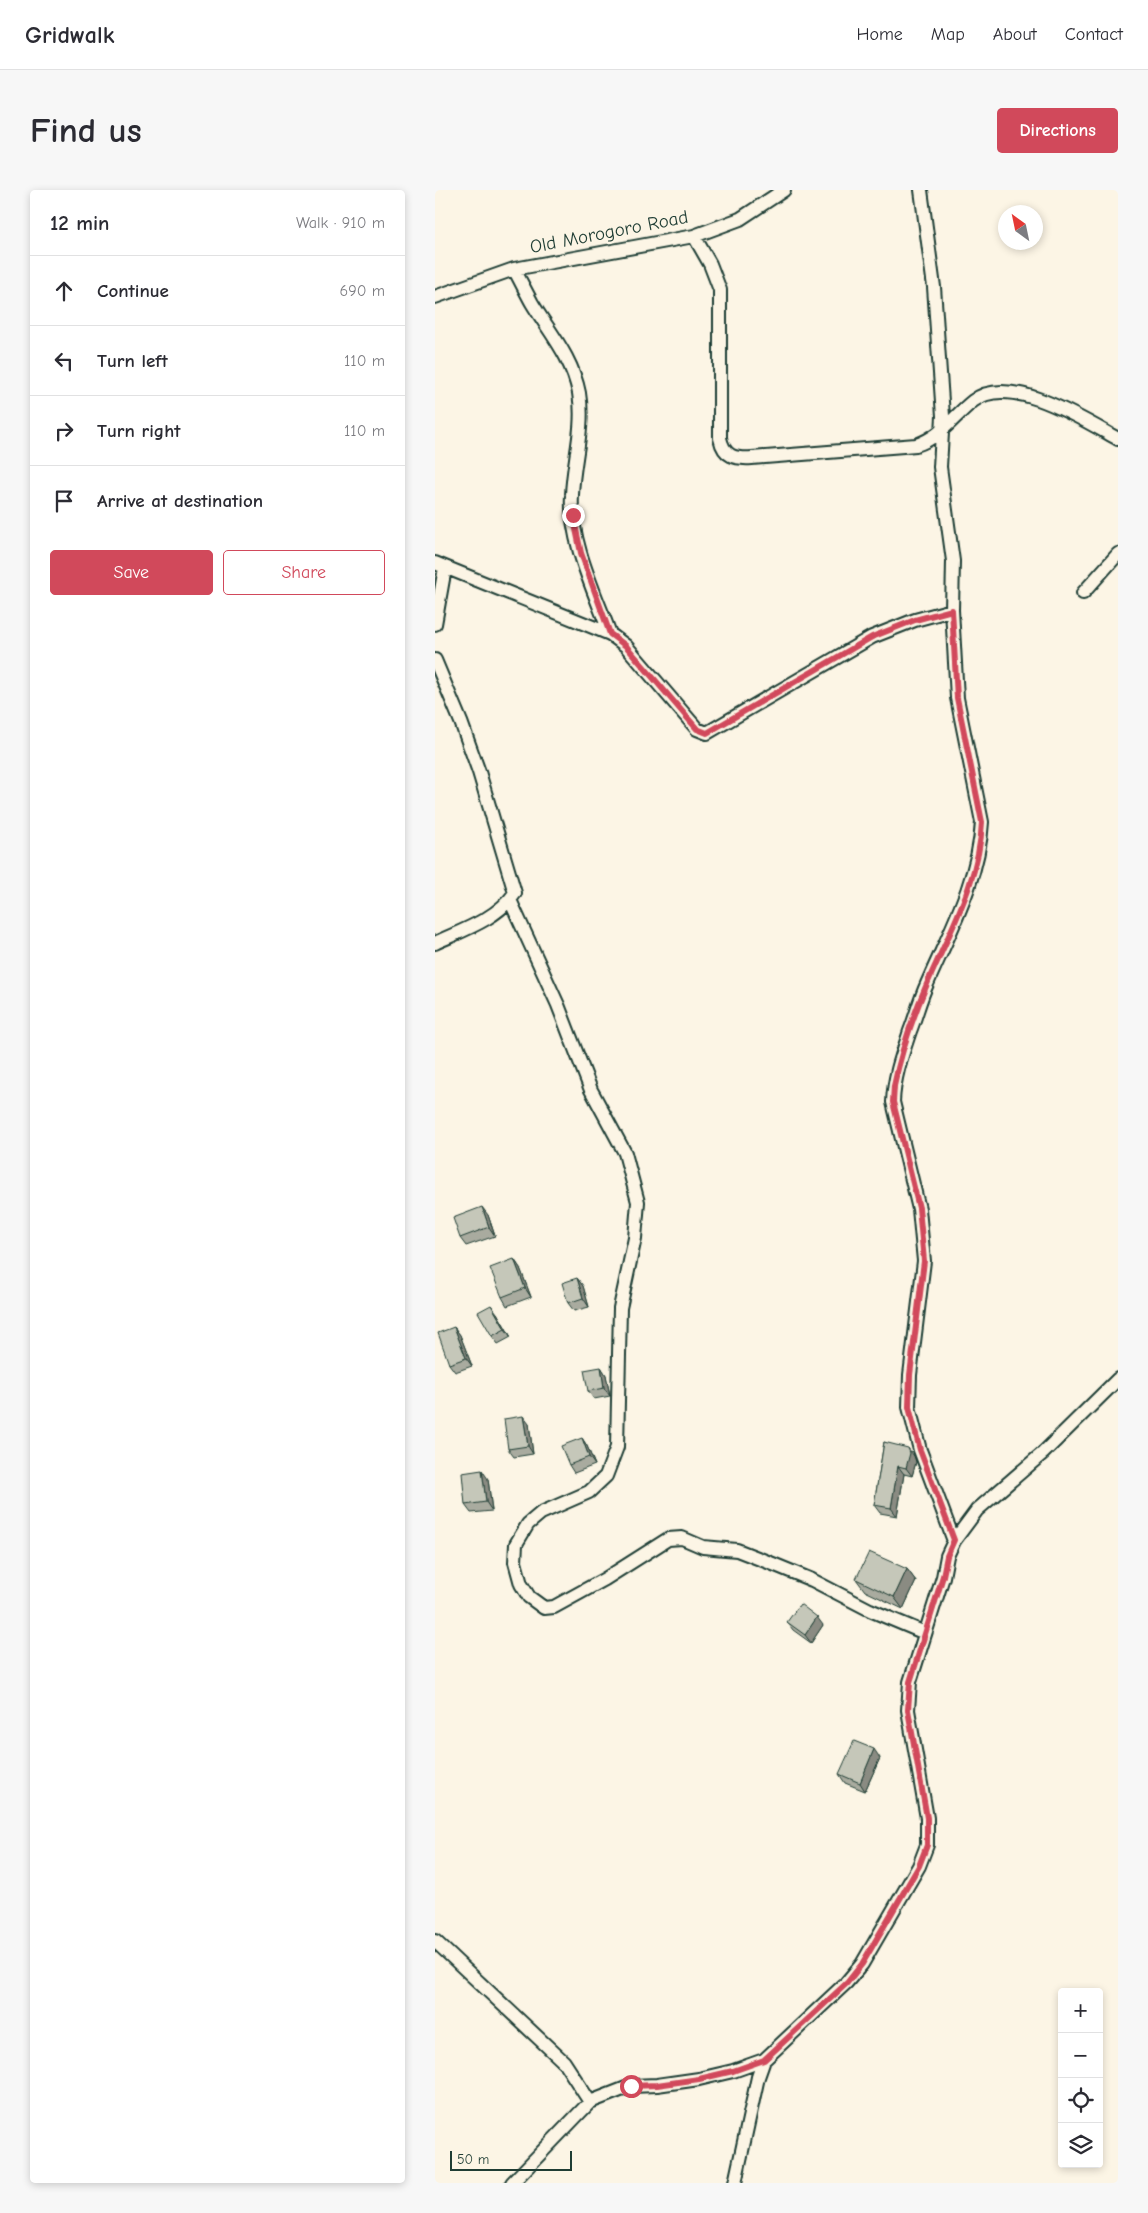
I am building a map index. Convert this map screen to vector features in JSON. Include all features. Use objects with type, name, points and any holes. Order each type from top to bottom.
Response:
[{"type":"street","name":"Old Morogoro Road","points":[[435,297],[514,269],[694,236],[740,219],[784,190]]},
{"type":"street","points":[[921,190],[934,287],[943,416],[940,467],[953,560],[952,610],[957,698],[982,822],[981,842],[955,919],[926,986],[898,1066],[893,1102],[919,1208],[924,1261],[910,1375],[909,1407],[920,1450],[954,1540]]},
{"type":"street","points":[[694,236],[710,264],[720,290],[720,438],[722,447],[730,456],[745,458],[916,445],[930,441],[979,397],[995,391],[1013,392],[1052,405],[1118,440]]},
{"type":"street","points":[[514,269],[532,302],[564,349],[573,369],[579,394],[580,433],[572,495],[573,515],[581,553],[610,634]]},
{"type":"street","points":[[1083,593],[1118,554]]},
{"type":"street","points":[[435,624],[440,566],[610,634],[626,646],[697,729],[707,733],[872,637],[915,620],[952,610]]},
{"type":"street","points":[[435,660],[461,722],[515,885],[515,893],[501,909],[475,925],[435,943]]},
{"type":"street","points":[[510,900],[558,1005],[591,1090],[625,1153],[638,1202],[635,1238],[620,1308],[617,1447],[606,1476],[589,1492],[541,1513],[528,1524],[516,1544],[515,1562],[521,1584],[529,1597],[539,1605],[544,1608],[554,1607],[605,1579],[669,1539],[682,1538],[708,1548],[737,1550],[773,1564],[812,1580],[870,1610],[925,1633]]},
{"type":"street","points":[[512,2183],[590,2102],[631,2086],[657,2085],[699,2079],[733,2071],[764,2060],[847,1983],[862,1964],[919,1866],[927,1845],[927,1818],[908,1710],[910,1682],[947,1556],[954,1540],[977,1510],[1043,1453],[1090,1409],[1118,1379]]},
{"type":"street","points":[[435,1941],[564,2062],[590,2102]]},
{"type":"street","points":[[735,2183],[758,2077],[764,2060]]},
{"type":"building","points":[[482,1207],[489,1227],[460,1238],[453,1218]]},
{"type":"building","points":[[514,1259],[525,1288],[502,1297],[490,1268]]},
{"type":"building","points":[[577,1278],[583,1298],[568,1303],[562,1283]]},
{"type":"building","points":[[491,1305],[505,1329],[492,1336],[478,1312]]},
{"type":"building","points":[[454,1327],[466,1358],[449,1364],[438,1333]]},
{"type":"building","points":[[601,1367],[604,1388],[588,1391],[584,1370]]},
{"type":"building","points":[[523,1416],[528,1446],[508,1449],[504,1419]]},
{"type":"building","points":[[582,1438],[589,1457],[569,1465],[561,1446]]},
{"type":"building","points":[[884,1442],[908,1448],[910,1453],[906,1468],[898,1466],[891,1508],[874,1505]]},
{"type":"building","points":[[482,1470],[486,1502],[465,1505],[462,1473]]},
{"type":"building","points":[[869,1552],[907,1569],[894,1597],[856,1579]]},
{"type":"building","points":[[800,1604],[817,1617],[805,1635],[787,1622]]},
{"type":"building","points":[[854,1741],[874,1749],[860,1783],[839,1774]]},
{"type":"route","points":[[573,515],[581,553],[610,634],[626,646],[697,729],[707,733],[872,637],[915,620],[952,610],[957,698],[982,822],[981,842],[975,864],[945,946],[926,986],[898,1066],[893,1102],[919,1208],[923,1241],[924,1261],[910,1375],[909,1407],[920,1450],[954,1540],[947,1556],[943,1576],[910,1682],[908,1710],[927,1818],[927,1845],[919,1866],[862,1964],[847,1983],[764,2060],[733,2071],[699,2079],[657,2085],[631,2086]]}]
